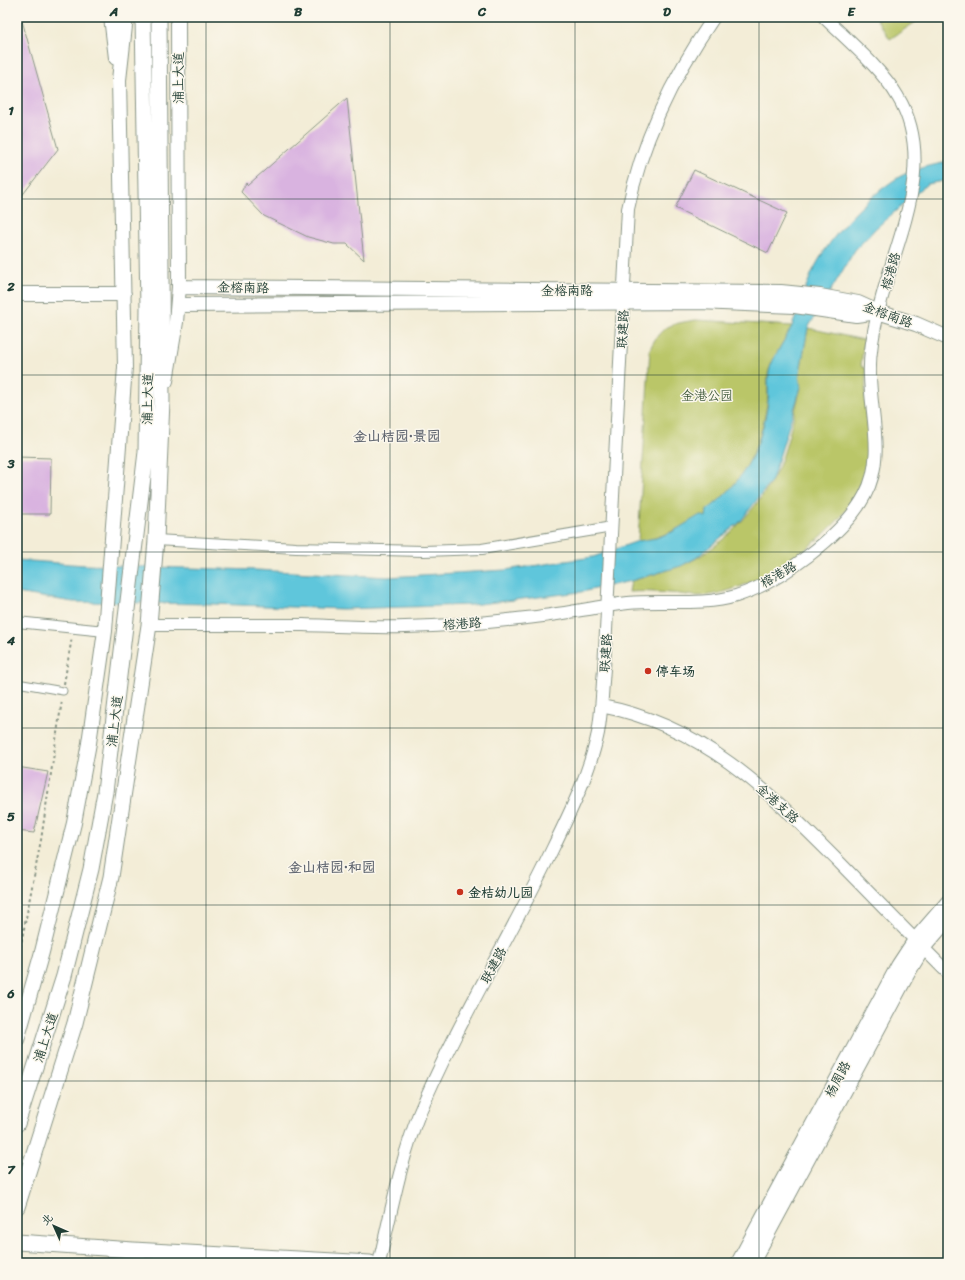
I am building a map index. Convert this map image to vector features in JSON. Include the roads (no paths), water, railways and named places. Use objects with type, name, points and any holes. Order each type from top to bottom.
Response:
[{"type":"main road","points":[[17,1040],[42,952],[74,824],[89,743],[105,631],[125,367],[119,80],[111,17]]},
{"type":"main road","points":[[119,80],[126,17]]},
{"type":"main road","name":"浦上大道","points":[[17,1124],[54,1011],[72,947],[89,877],[105,792],[146,452],[148,308],[143,17]]},
{"type":"main road","name":"浦上大道","points":[[17,1206],[75,1023],[111,877],[149,625],[156,540],[162,401],[159,17]]},
{"type":"main road","name":"浦上大道","points":[[162,401],[178,305],[179,287],[178,17]]},
{"type":"main road","name":"金榕南路","points":[[179,287],[623,297],[757,291],[801,293],[843,299],[858,303],[878,312],[916,324],[948,338]]},
{"type":"main road","points":[[17,294],[124,294]]},
{"type":"main road","points":[[178,305],[623,297]]},
{"type":"main road","name":"杨周路","points":[[738,1263],[889,983],[919,944],[948,902]]},
{"type":"main road","name":"杨周路","points":[[752,1263],[902,984],[919,944],[948,919]]},
{"type":"main road","points":[[17,1242],[370,1263]]},
{"type":"street","name":"联建路","points":[[379,1263],[404,1160],[419,1115],[452,1044],[538,878],[568,815],[594,748],[601,706],[612,527],[628,209],[643,151],[671,89],[690,54],[714,17]]},
{"type":"street","name":"榕港路","points":[[149,625],[405,627],[526,618],[607,606],[666,601],[710,601],[736,596],[769,581],[788,570],[816,549],[853,512],[867,492],[876,462],[870,374],[878,312],[912,194],[914,163],[912,133],[903,106],[891,87],[824,17]]},
{"type":"street","points":[[156,540],[296,548],[424,551],[482,549],[612,527]]},
{"type":"street","points":[[17,622],[73,629],[105,631]]},
{"type":"street","points":[[17,683],[63,691]]},
{"type":"street","name":"金港支路","points":[[601,706],[636,713],[670,727],[699,742],[735,767],[792,815],[948,973]]},
{"type":"water","points":[[948,162],[948,180],[927,184],[876,228],[855,250],[808,328],[799,377],[801,387],[772,480],[740,522],[696,558],[681,566],[631,581],[581,592],[471,605],[343,609],[213,604],[73,602],[17,593],[17,560],[85,565],[256,570],[388,577],[505,570],[593,557],[638,541],[656,538],[672,532],[700,515],[706,517],[707,510],[720,500],[741,476],[756,449],[768,402],[768,380],[771,366],[792,326],[811,275],[827,247],[848,220],[873,196],[886,186],[899,177],[911,172]]},
{"type":"place","name":"停车场","points":[[648,671]]},
{"type":"place","name":"金桔幼儿园","points":[[460,892]]},
{"type":"district","name":"金山桔园·景园","points":[[397,436]]},
{"type":"district","name":"金山桔园·和园","points":[[332,867]]},
{"type":"park label","name":"金港公园","points":[[707,395]]}]
